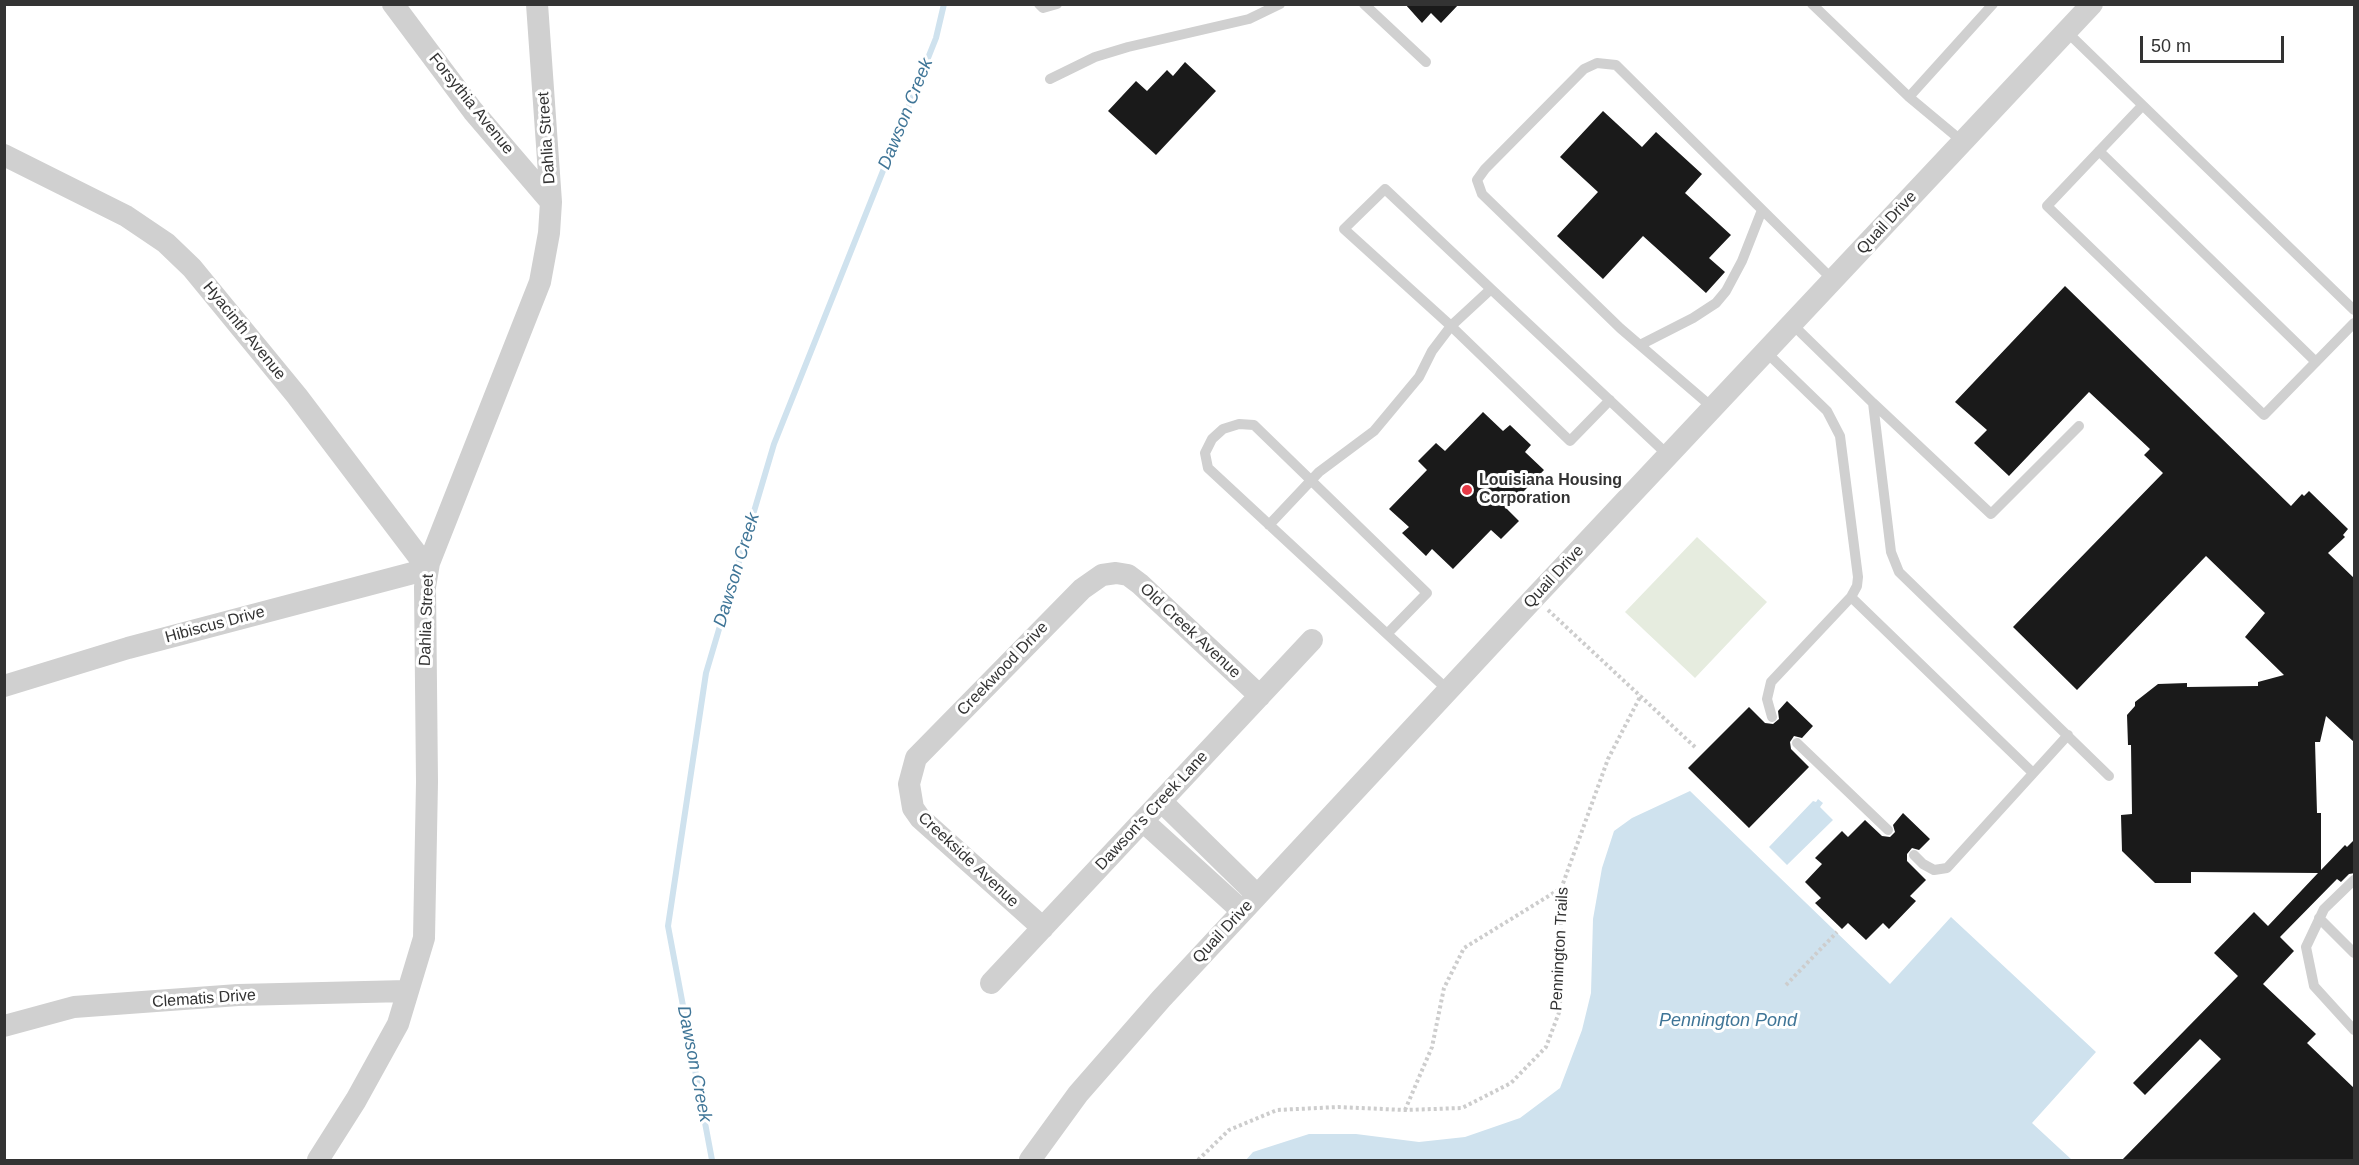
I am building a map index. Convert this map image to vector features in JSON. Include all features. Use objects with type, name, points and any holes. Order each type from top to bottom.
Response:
[{"type":"street","name":"Forsythia Avenue","points":[[393,4],[473,111],[551,202]]},
{"type":"street","name":"Dahlia Street","points":[[318,1161],[356,1100],[398,1024],[424,938],[427,782],[425,586],[428,569],[540,282],[549,233],[551,202],[537,4]]},
{"type":"street","name":"Quail Drive","points":[[1030,1161],[1102,1066],[1249,903],[2092,4]]},
{"type":"street","name":"Hyacinth Avenue","points":[[4,155],[126,216],[166,243],[192,268],[297,396],[428,569]]},
{"type":"street","name":"Hibiscus Drive","points":[[4,686],[128,648],[428,569]]},
{"type":"street","name":"Old Creek Avenue","points":[[1116,573],[1128,575],[1140,584],[1260,696]]},
{"type":"street","name":"Creekwood Drive","points":[[909,784],[916,759],[1082,589],[1102,575],[1116,573]]},
{"type":"street","name":"Dawson's Creek Lane","points":[[991,983],[1312,640]]},
{"type":"street","name":"Creekside Avenue","points":[[909,784],[913,808],[920,818],[1043,928]]},
{"type":"street","points":[[1161,801],[1249,903]]},
{"type":"street","points":[[1143,821],[1249,903]]},
{"type":"street","name":"Clematis Drive","points":[[4,1026],[74,1007],[238,995],[407,991]]},
{"type":"lane","points":[[1039,4],[1043,8],[1057,4]]},
{"type":"lane","points":[[1050,80],[1095,57],[1128,47],[1249,19],[1280,4]]},
{"type":"lane","points":[[1364,4],[1426,62]]},
{"type":"lane","points":[[1812,4],[1909,97],[1963,142]]},
{"type":"lane","points":[[1909,97],[1993,4]]},
{"type":"lane","points":[[2067,32],[2355,310]]},
{"type":"lane","points":[[1713,408],[1640,345],[1482,194],[1478,180],[1485,169],[1584,69],[1596,63],[1616,65],[1833,280]]},
{"type":"lane","points":[[2142,106],[2047,206],[2264,415],[2355,323]]},
{"type":"lane","points":[[2099,151],[2316,362]]},
{"type":"lane","points":[[1610,400],[1570,441],[1451,326],[1344,229],[1385,189],[1610,400],[1669,456]]},
{"type":"lane","points":[[1640,345],[1694,318],[1716,303],[1726,291],[1742,261],[1762,210]]},
{"type":"lane","points":[[1269,525],[1311,480],[1374,431],[1419,377],[1432,351],[1451,326],[1491,289]]},
{"type":"lane","points":[[1792,324],[1990,514],[2079,426]]},
{"type":"lane","points":[[1766,352],[1827,411],[1840,436],[1857,568],[1857,586],[1851,597],[1771,682],[1767,699],[1772,717]]},
{"type":"lane","points":[[1873,403],[1894,563],[1899,572],[2109,776]]},
{"type":"lane","points":[[1387,634],[1427,593],[1254,425],[1239,424],[1223,429],[1212,439],[1205,453],[1208,468],[1269,525],[1387,634],[1449,691]]},
{"type":"lane","points":[[1851,597],[2032,772]]},
{"type":"lane","points":[[1914,855],[1934,870],[1947,868],[2068,735]]},
{"type":"lane","points":[[1797,743],[1888,830]]},
{"type":"lane","points":[[2355,880],[2324,909],[2306,947],[2314,986],[2355,1030]]},
{"type":"lane","points":[[2319,918],[2355,953]]},
{"type":"path","points":[[1534,597],[1696,748]]},
{"type":"path","name":"Pennington Trails","points":[[1198,1161],[1229,1130],[1277,1110],[1338,1107],[1405,1110],[1462,1108],[1511,1083],[1546,1047],[1560,1010],[1561,889],[1608,759],[1641,695]]},
{"type":"path","points":[[1405,1110],[1432,1047],[1444,988],[1464,948],[1561,889]]},
{"type":"path","points":[[1786,984],[1836,932]]},
{"type":"shaded area","points":[[1697,537],[1767,602],[1695,678],[1625,612]]},
{"type":"water","name":"Pennington Pond","points":[[1690,791],[1890,984],[1951,917],[2096,1052],[2032,1123],[2072,1160],[1246,1160],[1253,1152],[1309,1134],[1356,1134],[1419,1142],[1465,1137],[1520,1118],[1560,1088],[1582,1030],[1591,993],[1593,919],[1602,868],[1614,831],[1632,818]]},
{"type":"water","points":[[1818,799],[1823,803],[1820,807],[1833,820],[1787,865],[1769,847],[1813,801],[1816,802]]},
{"type":"building","points":[[1405,4],[1459,4],[1441,23],[1431,13],[1422,23]]},
{"type":"building","points":[[1185,62],[1216,91],[1156,155],[1108,111],[1136,81],[1147,91],[1167,70],[1173,76]]},
{"type":"building","points":[[1603,111],[1642,147],[1656,132],[1702,174],[1685,193],[1731,235],[1709,258],[1725,272],[1706,293],[1643,236],[1603,279],[1557,236],[1598,192],[1560,157]]},
{"type":"building","points":[[2065,286],[2291,506],[2302,494],[2304,496],[2309,491],[2348,529],[2343,535],[2345,537],[2328,553],[2355,579],[2355,743],[2326,716],[2320,742],[2315,742],[2317,813],[2321,813],[2321,870],[2345,845],[2347,847],[2355,839],[2355,873],[2349,874],[2341,882],[2337,879],[2280,937],[2294,951],[2263,984],[2316,1034],[2307,1043],[2355,1089],[2355,1161],[2121,1161],[2221,1059],[2200,1039],[2145,1095],[2133,1083],[2238,976],[2214,953],[2254,912],[2268,926],[2318,873],[2191,872],[2191,883],[2155,883],[2122,851],[2121,815],[2132,814],[2131,745],[2128,745],[2127,715],[2135,706],[2135,702],[2158,684],[2187,683],[2187,687],[2258,686],[2258,682],[2284,675],[2245,637],[2265,613],[2206,556],[2077,690],[2013,627],[2163,473],[2144,455],[2150,449],[2089,392],[2009,476],[1974,443],[1987,430],[1955,402]]},
{"type":"building","name":"Louisiana Housing Corporation","points":[[1483,412],[1503,431],[1510,425],[1531,445],[1525,452],[1544,470],[1507,509],[1519,521],[1501,539],[1491,530],[1453,569],[1432,549],[1426,556],[1402,533],[1409,527],[1389,509],[1427,470],[1418,461],[1436,443],[1445,451]]},
{"type":"building","points":[[1787,701],[1813,726],[1802,738],[1794,736],[1790,742],[1791,749],[1809,767],[1749,828],[1688,768],[1749,707],[1765,723],[1773,724],[1779,719],[1778,711]]},
{"type":"building","points":[[1903,813],[1930,839],[1919,850],[1912,848],[1907,854],[1907,861],[1926,880],[1910,896],[1916,901],[1889,929],[1883,923],[1866,940],[1848,923],[1842,929],[1815,903],[1821,898],[1805,882],[1822,864],[1815,858],[1842,831],[1848,837],[1865,820],[1882,836],[1890,837],[1895,832],[1893,825]]},
{"type":"waterway","name":"Dawson Creek","points":[[712,1160],[668,926],[706,673],[774,444],[936,38],[944,4]]},
{"type":"place","name":"Louisiana Housing Corporation","points":[[1467,490]]}]
